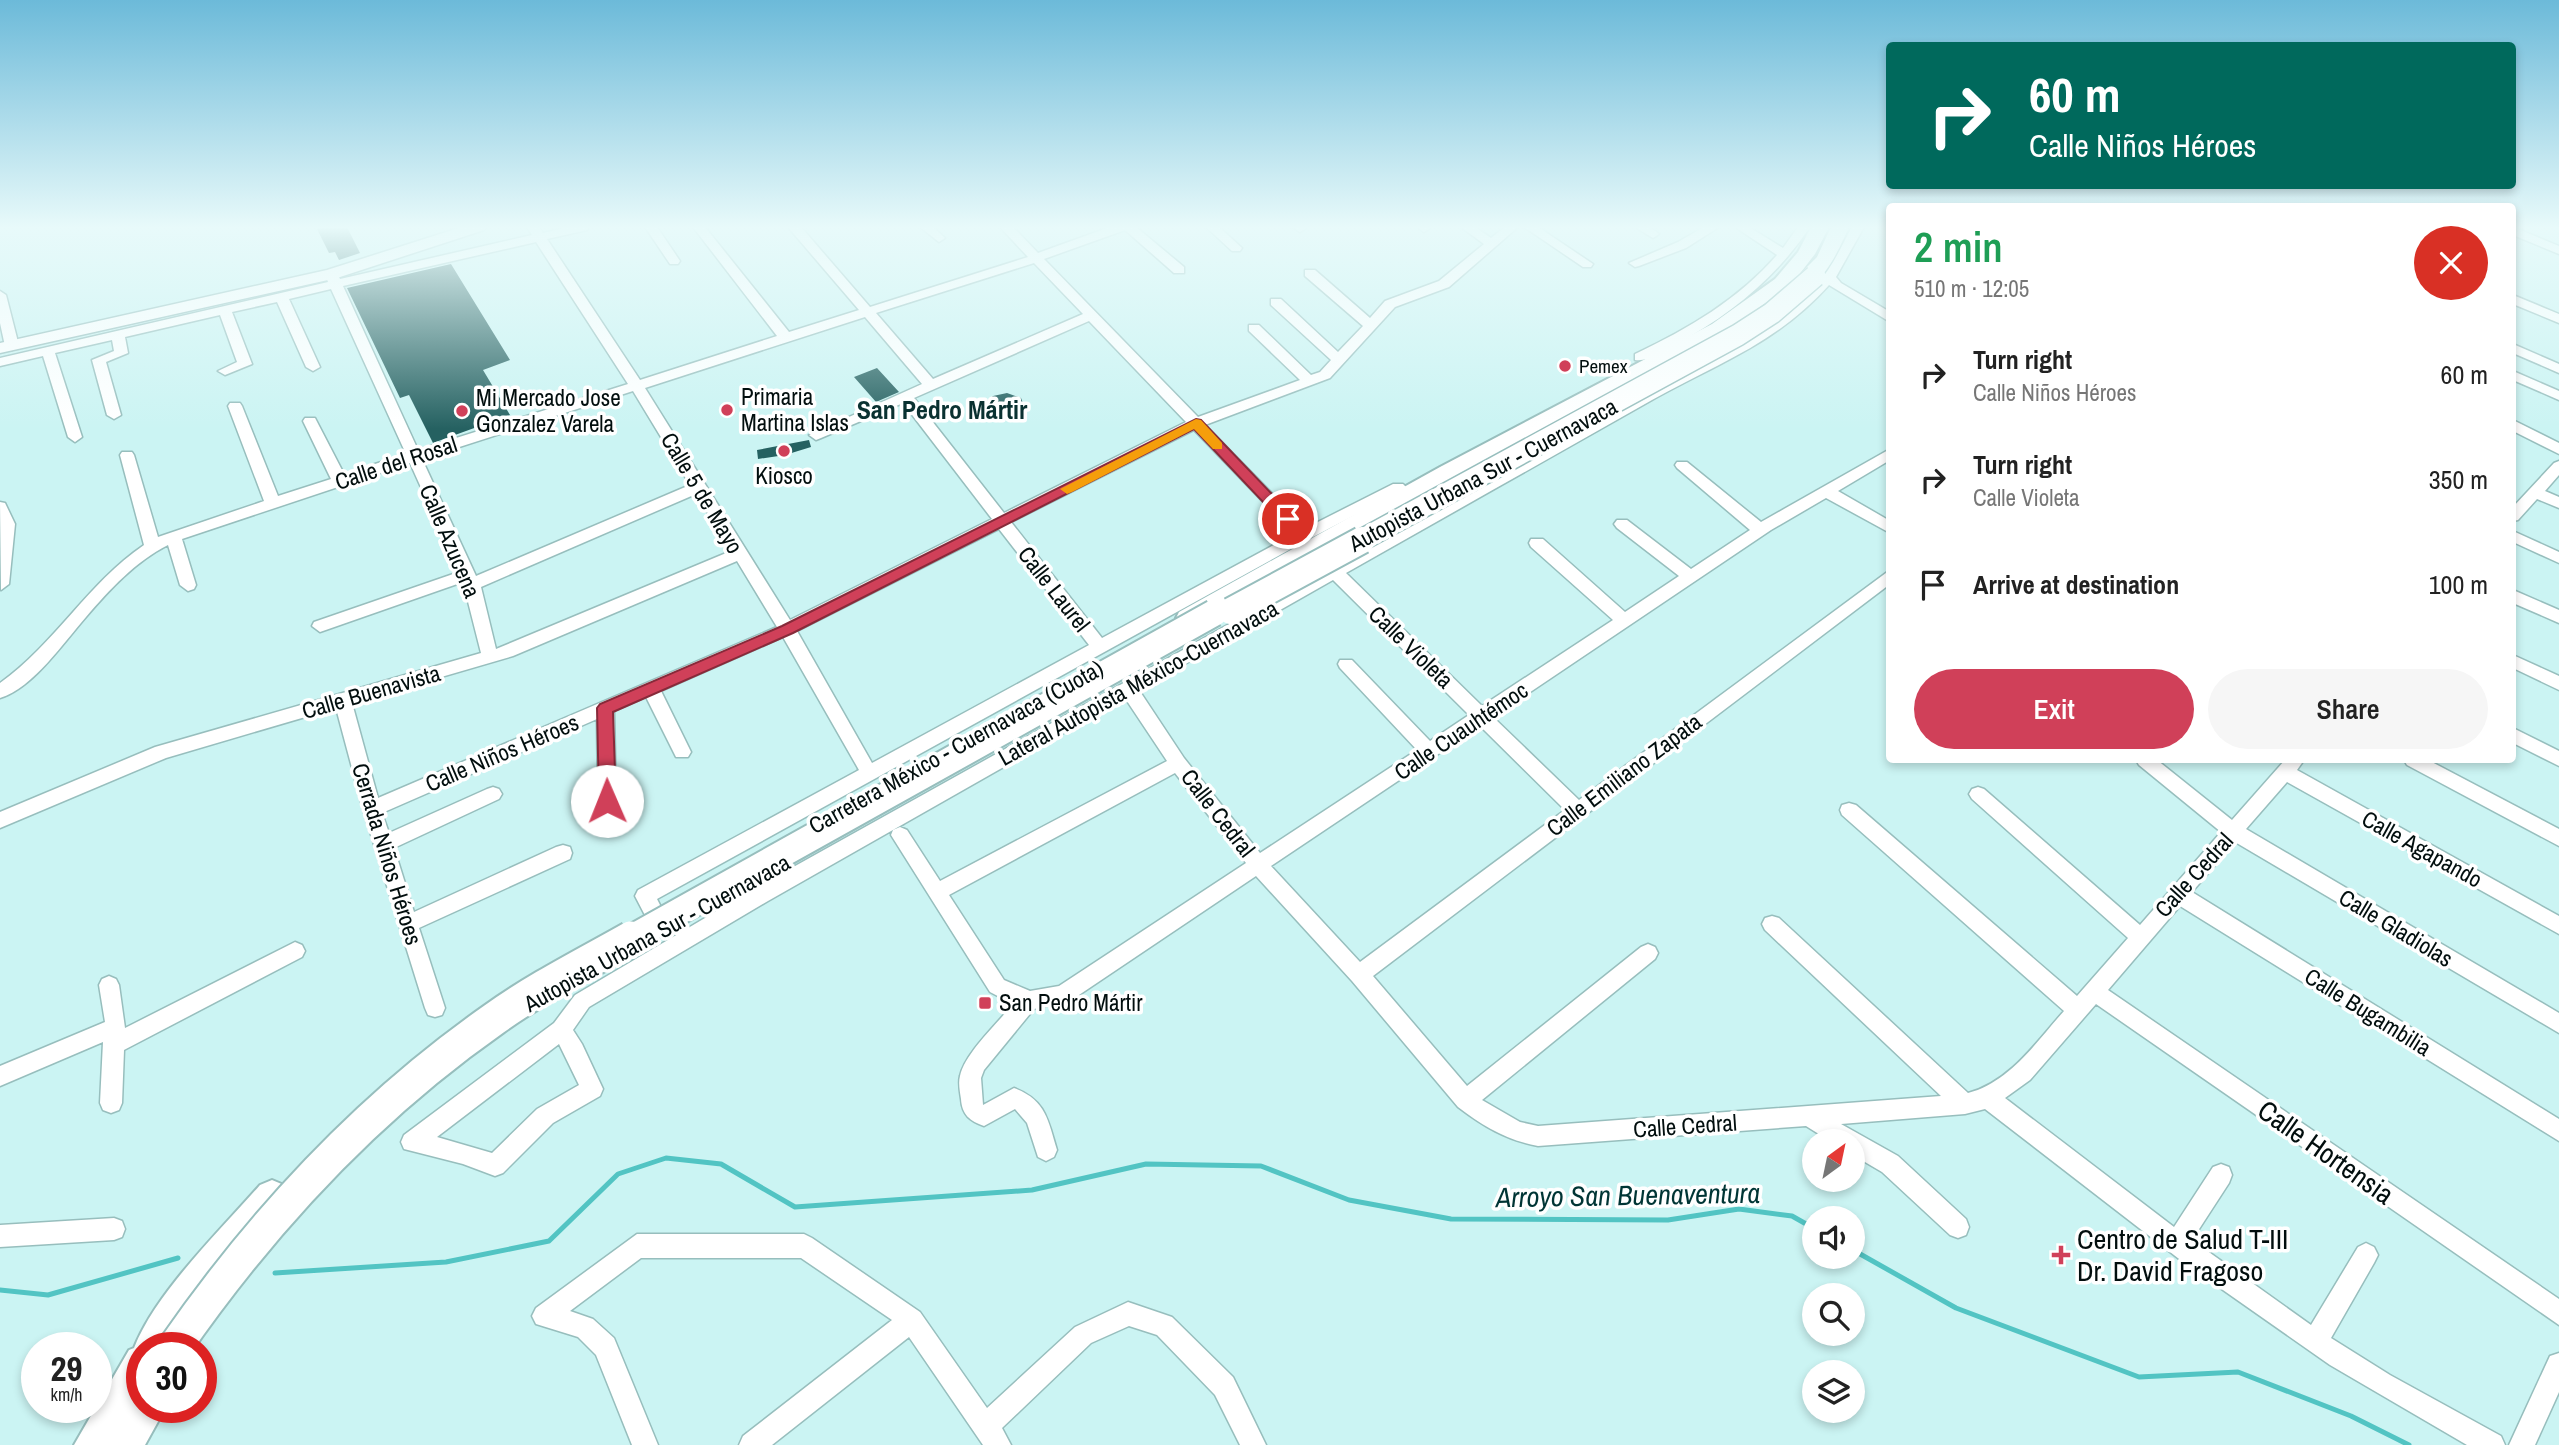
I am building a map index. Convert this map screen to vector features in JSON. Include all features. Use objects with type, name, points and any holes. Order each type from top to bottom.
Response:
[{"type":"highway","name":"Carretera México - Cuernavaca (Cuota)","points":[[170,1332],[261,1253],[287,1202],[354,1115],[446,1038],[490,1008],[1448,472],[1670,355],[1743,313],[1767,294]]},
{"type":"highway","name":"Autopista Urbana Sur - Cuernavaca","points":[[186,1332],[247,1249],[376,1112],[495,1018],[620,945],[1729,328],[1777,294]]},
{"type":"highway","name":"Carretera México - Cuernavaca (Cuota)","points":[[287,1202],[464,1054],[505,1025],[581,979],[874,818],[1532,441],[1667,379],[1776,307],[1789,294]]},
{"type":"highway","name":"Autopista Urbana Sur - Cuernavaca","points":[[197,1332],[255,1252],[378,1119],[501,1022],[702,905],[873,814],[1220,617],[1738,335],[1796,294]]},
{"type":"highway","points":[[1398,487],[1420,475],[1448,472]]},
{"type":"highway","name":"Carretera México - Cuernavaca (Cuota)","points":[[195,1332],[202,1304]]},
{"type":"highway","points":[[93,1445],[126,1390]]},
{"type":"highway","points":[[112,1445],[126,1423]]},
{"type":"highway","points":[[124,1445],[137,1423]]},
{"type":"highway","points":[[130,1445],[143,1423]]},
{"type":"main road","points":[[6,347],[153,321],[270,294]]},
{"type":"street","points":[[0,362],[118,336],[153,321],[225,312],[292,294]]},
{"type":"street","name":"Calle Azucena","points":[[340,294],[469,579],[490,658]]},
{"type":"street","name":"Calle 5 de Mayo","points":[[577,294],[787,629],[864,765]]},
{"type":"street","points":[[752,294],[786,338]]},
{"type":"street","points":[[854,294],[932,386]]},
{"type":"street","name":"Calle del Rosal","points":[[0,692],[33,666],[103,587],[152,545],[340,481],[921,294]]},
{"type":"street","points":[[1072,294],[1304,535]]},
{"type":"street","points":[[1335,294],[1370,325]]},
{"type":"street","name":"Calle Niños Héroes","points":[[372,809],[787,629],[1196,423],[1325,375],[1390,304],[1416,294]]},
{"type":"street","points":[[1640,357],[1674,341],[1743,294]]},
{"type":"street","name":"Lateral Autopista México-Cuernavaca","points":[[561,1030],[575,1051],[592,1089],[545,1116],[495,1165],[463,1153],[412,1142],[561,1030],[582,1001],[761,895],[1335,572],[1667,379],[1748,346],[1792,315],[1812,294]]},
{"type":"street","points":[[1850,294],[1886,316]]},
{"type":"street","points":[[0,295],[6,347]]},
{"type":"street","points":[[282,298],[313,367]]},
{"type":"street","points":[[2516,300],[2559,319]]},
{"type":"street","points":[[1276,302],[1339,360]]},
{"type":"street","points":[[225,312],[245,364],[225,371]]},
{"type":"street","points":[[816,435],[1092,315]]},
{"type":"street","points":[[1254,328],[1309,381]]},
{"type":"street","points":[[114,415],[99,360],[121,353],[118,336]]},
{"type":"street","points":[[2516,349],[2559,369]]},
{"type":"street","points":[[48,352],[75,437]]},
{"type":"street","points":[[2516,376],[2559,396]]},
{"type":"street","name":"Calle Laurel","points":[[906,397],[1099,647]]},
{"type":"street","points":[[235,406],[273,503]]},
{"type":"street","points":[[310,421],[340,481]]},
{"type":"street","points":[[2516,427],[2559,449]]},
{"type":"street","points":[[127,455],[152,545]]},
{"type":"street","name":"Calle Cuauhtémoc","points":[[1029,1000],[1046,1001],[1066,993],[1760,530],[1886,456]]},
{"type":"street","points":[[1682,465],[1760,530]]},
{"type":"street","points":[[2516,507],[2536,493],[2559,467]]},
{"type":"street","points":[[320,626],[469,579],[699,487]]},
{"type":"street","points":[[655,915],[645,897],[1304,535],[1398,487]]},
{"type":"street","points":[[1826,491],[1886,526]]},
{"type":"street","points":[[2536,493],[2559,503]]},
{"type":"street","points":[[1,508],[8,524],[1,558],[1,584]]},
{"type":"street","points":[[1622,524],[1691,577]]},
{"type":"street","points":[[173,536],[188,585]]},
{"type":"street","points":[[2516,537],[2559,558]]},
{"type":"street","points":[[1537,544],[1625,621]]},
{"type":"street","name":"Calle Buenavista","points":[[0,820],[162,752],[490,658],[739,554]]},
{"type":"street","name":"Calle Violeta","points":[[1335,572],[1577,810]]},
{"type":"street","name":"Calle Emiliano Zapata","points":[[1359,975],[1577,810],[1886,583]]},
{"type":"street","points":[[2516,597],[2559,617]]},
{"type":"street","points":[[2516,662],[2559,684]]},
{"type":"street","points":[[1346,664],[1430,752]]},
{"type":"street","name":"Calle Cedral","points":[[1128,688],[1178,763],[1259,866],[1359,975],[1466,1100],[1498,1123],[1517,1132],[1538,1136],[1810,1117],[1977,1101],[2023,1073],[2139,936],[2290,766]]},
{"type":"street","points":[[651,689],[682,752]]},
{"type":"street","name":"Cerrada Niños Héroes","points":[[342,700],[372,809],[435,1008]]},
{"type":"street","points":[[605,708],[607,801]]},
{"type":"street","points":[[2516,737],[2559,759]]},
{"type":"street","points":[[936,893],[1178,763]]},
{"type":"street","name":"Calle Gladiolas","points":[[2149,763],[2233,831],[2557,1023]]},
{"type":"street","points":[[2419,763],[2559,838]]},
{"type":"street","name":"Calle Agapando","points":[[2290,766],[2559,926]]},
{"type":"street","points":[[383,844],[494,794]]},
{"type":"street","points":[[1978,794],[2139,936]]},
{"type":"street","points":[[1849,810],[2078,1010]]},
{"type":"street","points":[[900,835],[997,986],[1018,998],[1029,1000],[976,1063],[970,1077],[972,1105],[976,1112],[984,1116],[1014,1098],[1023,1100],[1034,1111],[1046,1150]]},
{"type":"street","points":[[408,924],[563,853]]},
{"type":"street","name":"Calle Bugambilia","points":[[2178,894],[2559,1130]]},
{"type":"street","points":[[1772,924],[1977,1101],[2315,1342],[2379,1383],[2492,1445]]},
{"type":"street","points":[[0,1076],[114,1036],[295,951]]},
{"type":"street","points":[[1466,1100],[1648,953]]},
{"type":"street","points":[[109,985],[114,1036],[111,1103]]},
{"type":"street","name":"Calle Hortensia","points":[[2093,991],[2559,1313]]},
{"type":"street","points":[[1810,1117],[1830,1129]]},
{"type":"street","points":[[1866,1150],[1890,1164],[1958,1227]]},
{"type":"street","points":[[2176,1242],[2221,1175]]},
{"type":"street","points":[[0,1236],[114,1229]]},
{"type":"street","points":[[645,1445],[605,1347],[585,1327],[544,1316],[637,1247],[804,1246],[912,1321],[992,1436],[1083,1335],[1128,1314],[1164,1325],[1224,1386],[1253,1445]]},
{"type":"street","points":[[2315,1342],[2367,1255]]},
{"type":"street","points":[[752,1445],[912,1321]]},
{"type":"street","points":[[2522,1445],[2559,1365]]},
{"type":"building","points":[[350,294],[470,294],[510,360],[483,370],[510,415],[433,443],[409,395],[400,398]]},
{"type":"building","points":[[877,368],[899,392],[876,402],[854,377]]},
{"type":"building","points":[[1007,393],[1021,398],[1025,408],[1013,416],[998,420],[986,413],[981,405],[993,396]]},
{"type":"building","points":[[809,440],[811,447],[758,459],[757,450]]},
{"type":"waterway","name":"Arroyo San Buenaventura","points":[[275,1273],[446,1262],[549,1241],[618,1174],[666,1158],[721,1164],[795,1207],[1032,1190],[1146,1164],[1261,1166],[1349,1200],[1451,1219],[1668,1220],[1739,1209],[1792,1216],[1802,1222]]},
{"type":"waterway","name":"Arroyo San Buenaventura","points":[[1865,1257],[1956,1308],[2139,1377],[2238,1372],[2351,1416],[2409,1445]]},
{"type":"waterway","name":"Arroyo San Buenaventura","points":[[0,1290],[48,1295],[178,1258]]},
{"type":"tunnel","points":[[864,765],[900,835]]},
{"type":"slow traffic","points":[[1067,489],[1196,423],[1218,446]]},
{"type":"place","name":"Pemex","points":[[1565,366]]},
{"type":"place","name":"Primaria Martina Islas","points":[[727,410]]},
{"type":"place","name":"Mi Mercado Jose Gonzalez Varela","points":[[462,411]]},
{"type":"place","name":"Kiosco","points":[[784,451]]},
{"type":"place","name":"San Pedro Mártir","points":[[985,1003]]},
{"type":"place","name":"Centro de Salud T-III Dr. David Fragoso","points":[[2061,1255]]},
{"type":"district","name":"San Pedro Mártir","points":[[942,410]]},
{"type":"route","points":[[607,801],[605,708],[787,629],[1196,423],[1288,519]]}]
